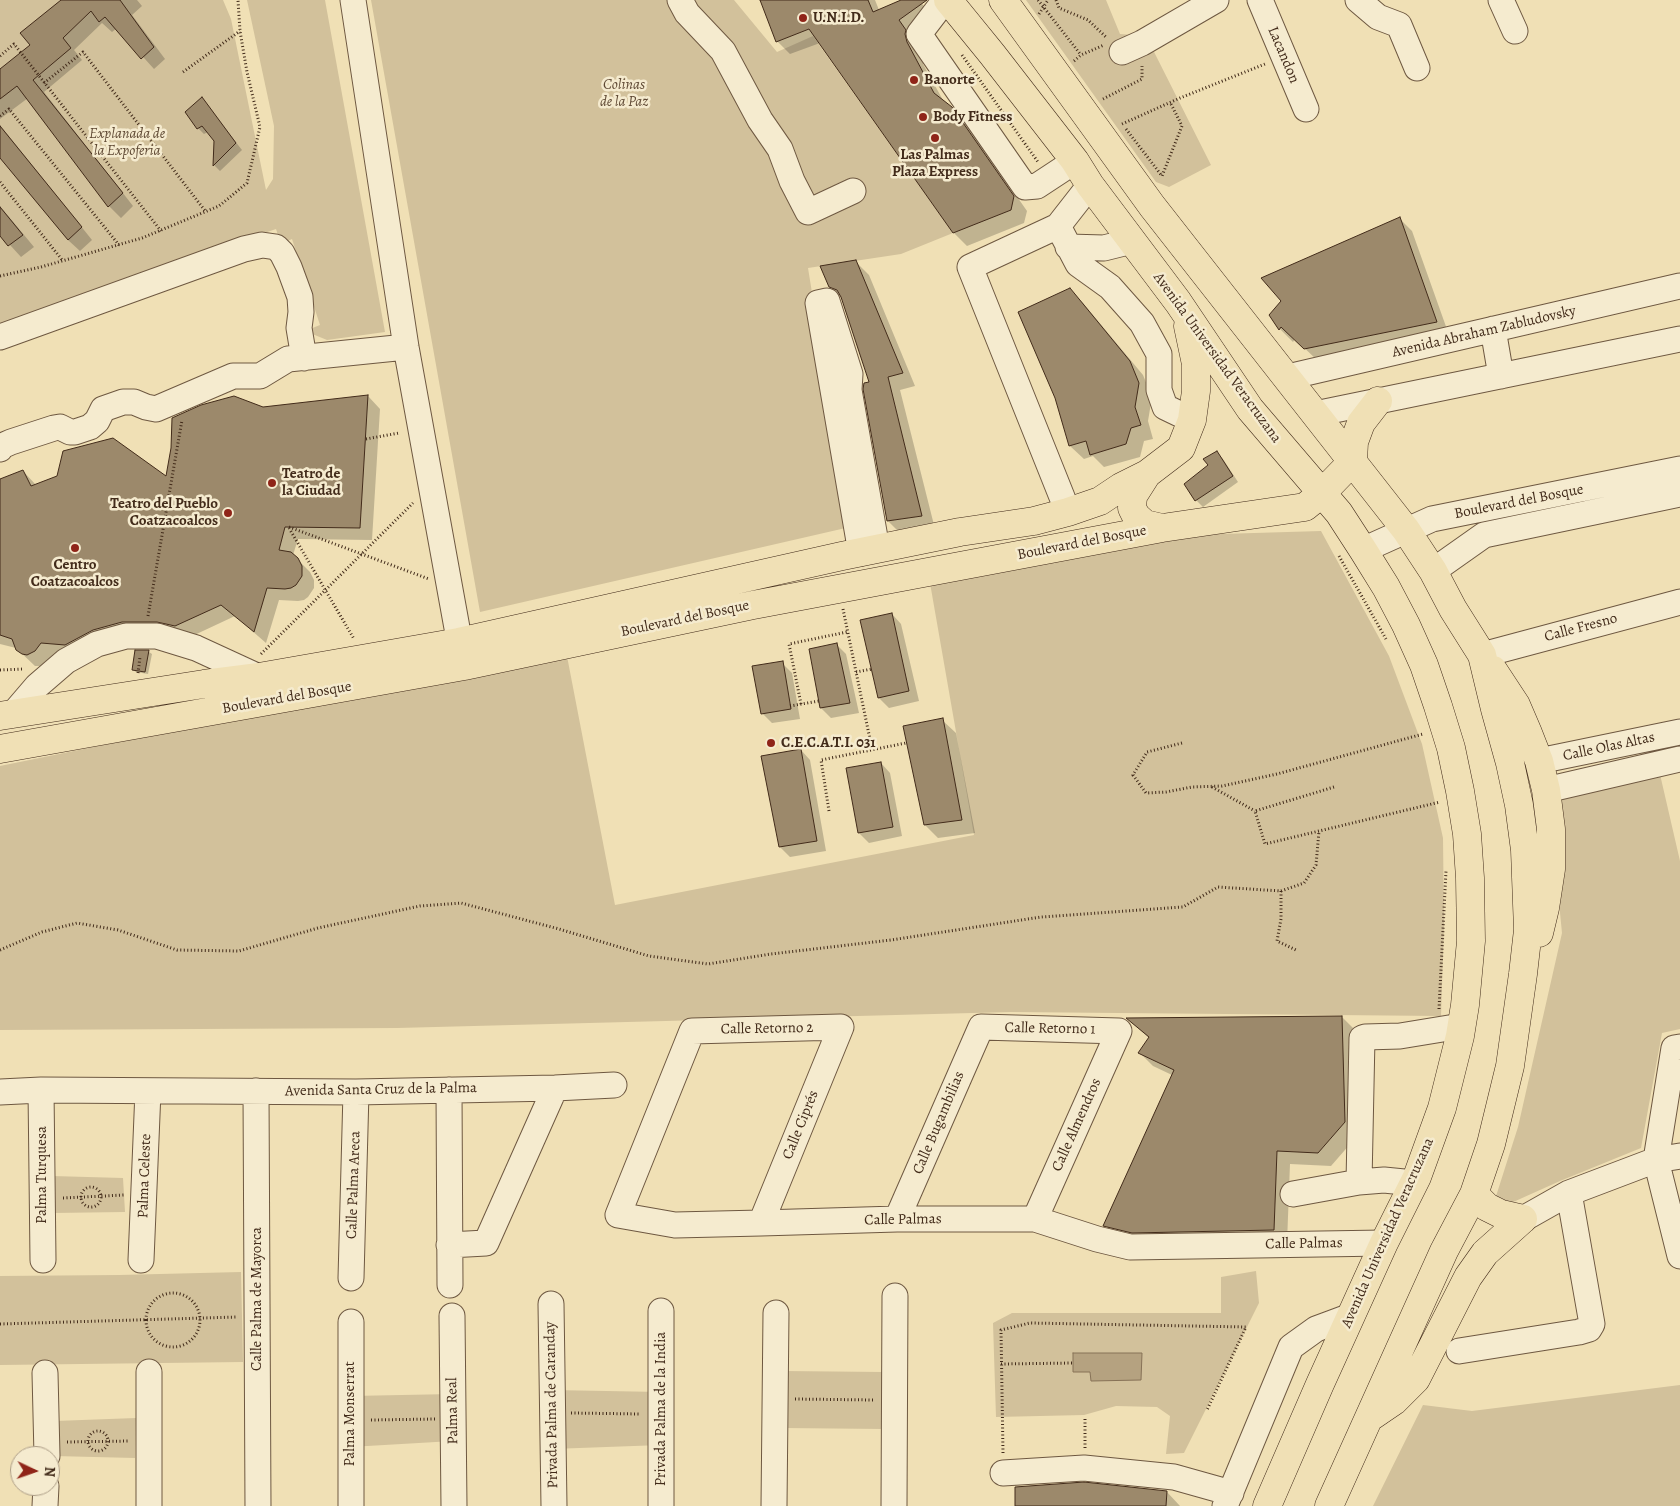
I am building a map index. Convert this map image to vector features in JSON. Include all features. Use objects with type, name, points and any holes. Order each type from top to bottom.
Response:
[{"type":"main road","name":"Avenida Universidad Veracruzana","points":[[946,0],[992,54],[1075,161],[1090,186],[1185,313],[1250,409],[1338,513],[1363,550],[1386,587],[1424,665],[1451,748],[1467,834],[1471,910],[1468,973],[1448,1028],[1452,1072],[1430,1143],[1414,1182],[1384,1243],[1267,1506]]},
{"type":"main road","points":[[1003,0],[1152,206],[1406,530],[1433,571],[1453,609],[1482,656],[1516,705],[1539,761],[1546,790],[1551,829],[1550,869],[1545,908],[1537,944],[1523,974]]},
{"type":"main road","points":[[1036,113],[1048,112],[1055,114],[1088,150],[1105,158],[1116,157]]},
{"type":"main road","name":"Boulevard del Bosque","points":[[6,715],[204,684],[260,666],[365,658],[461,654],[869,551],[960,532],[1034,521],[1068,512],[1100,501],[1121,487],[1147,474],[1181,448],[1192,420],[1196,391],[1196,364],[1185,313]]},
{"type":"main road","points":[[1353,461],[1354,442],[1362,423],[1378,402]]},
{"type":"main road","name":"Boulevard del Bosque","points":[[0,749],[461,654],[753,605],[1162,528],[1305,507],[1321,494],[1353,461]]},
{"type":"main road","points":[[1147,474],[1133,496],[1132,508],[1136,516],[1145,524],[1162,528]]},
{"type":"main road","points":[[1329,1506],[1444,1251],[1474,1194],[1491,1144],[1510,1066],[1528,930],[1525,850],[1519,805],[1510,763],[1482,656]]},
{"type":"main road","points":[[1474,1194],[1487,1207],[1501,1214],[1523,1219]]},
{"type":"main road","points":[[1369,1418],[1394,1401],[1416,1379],[1468,1277],[1485,1253],[1523,1219]]},
{"type":"street","points":[[353,0],[406,347],[461,654]]},
{"type":"street","points":[[680,0],[687,12],[722,51],[760,120],[780,149],[792,182],[808,212],[853,191]]},
{"type":"street","points":[[946,0],[919,34],[1025,187],[1037,186],[1075,161]]},
{"type":"street","points":[[1122,52],[1142,43],[1216,0]]},
{"type":"street","name":"Lacandon","points":[[1260,0],[1306,109]]},
{"type":"street","points":[[1358,0],[1378,17],[1399,25],[1417,68]]},
{"type":"street","points":[[1501,0],[1515,31]]},
{"type":"street","points":[[1063,236],[1090,186]]},
{"type":"street","points":[[1063,236],[1078,264],[1110,287],[1142,323],[1159,354],[1159,390],[1165,407],[1192,420]]},
{"type":"street","points":[[1068,512],[970,267],[1063,236],[1104,248],[1132,241]]},
{"type":"street","points":[[0,338],[262,245],[276,247],[282,253],[300,298],[299,328],[304,358]]},
{"type":"street","name":"Avenida Abraham Zabludovsky","points":[[1288,378],[1680,286]]},
{"type":"street","points":[[1493,329],[1501,376]]},
{"type":"street","points":[[1315,414],[1680,340]]},
{"type":"street","points":[[0,448],[11,442],[54,428],[60,427],[70,432],[75,432],[90,427],[97,421],[103,409],[123,402],[134,402],[156,409],[233,376],[260,376],[288,359],[406,347]]},
{"type":"street","points":[[846,418],[869,551]]},
{"type":"street","name":"Boulevard del Bosque","points":[[1363,550],[1432,520],[1680,469]]},
{"type":"street","name":"Boulevard del Bosque","points":[[1433,571],[1484,536],[1680,494]]},
{"type":"street","points":[[1476,511],[1484,536]]},
{"type":"street","name":"Calle Fresno","points":[[1482,656],[1680,602]]},
{"type":"street","points":[[6,715],[66,661],[97,644],[126,636],[157,636],[260,666]]},
{"type":"street","name":"Calle Olas Altas","points":[[1539,761],[1680,732]]},
{"type":"street","name":"Calle Olas Altas","points":[[1546,790],[1680,759]]},
{"type":"street","name":"Calle Retorno 2","points":[[692,1031],[842,1027]]},
{"type":"street","name":"Calle Ciprés","points":[[761,1224],[842,1027]]},
{"type":"street","name":"Calle Retorno 1","points":[[981,1027],[1119,1031]]},
{"type":"street","name":"Calle Bugambilias","points":[[897,1219],[981,1027]]},
{"type":"street","points":[[1359,1182],[1362,1038],[1365,1036],[1400,1036],[1448,1028]]},
{"type":"street","name":"Calle Palmas","points":[[692,1031],[618,1215],[675,1225],[897,1219],[1035,1219],[1097,1240],[1130,1248],[1384,1243]]},
{"type":"street","name":"Calle Almendros","points":[[1035,1219],[1119,1031]]},
{"type":"street","points":[[1680,1047],[1674,1048],[1668,1158],[1680,1256]]},
{"type":"street","name":"Avenida Santa Cruz de la Palma","points":[[0,1092],[42,1090],[356,1092],[614,1085]]},
{"type":"street","points":[[449,1245],[486,1243],[555,1088]]},
{"type":"street","name":"Palma Turquesa","points":[[42,1090],[43,1260]]},
{"type":"street","points":[[448,1090],[450,1285]]},
{"type":"street","name":"Palma Celeste","points":[[141,1260],[148,1091]]},
{"type":"street","name":"Calle Palma de Mayorca","points":[[256,1091],[258,1506]]},
{"type":"street","name":"Calle Palma Areca","points":[[351,1278],[356,1092]]},
{"type":"street","points":[[1523,1219],[1569,1193],[1668,1158]]},
{"type":"street","points":[[1293,1194],[1359,1182],[1384,1180],[1414,1182]]},
{"type":"street","points":[[1459,1351],[1589,1329],[1592,1324],[1569,1193]]},
{"type":"street","points":[[894,1506],[895,1296]]},
{"type":"street","name":"Privada Palma de Caranday","points":[[551,1304],[554,1506]]},
{"type":"street","name":"Privada Palma de la India","points":[[661,1311],[661,1506]]},
{"type":"street","points":[[774,1506],[776,1312]]},
{"type":"street","name":"Palma Real","points":[[452,1316],[454,1506]]},
{"type":"street","points":[[1003,1473],[1084,1468],[1174,1477],[1228,1500],[1291,1347],[1316,1329],[1351,1316]]},
{"type":"street","name":"Palma Monserrat","points":[[351,1322],[351,1506]]},
{"type":"street","points":[[45,1372],[47,1446]]},
{"type":"street","points":[[148,1372],[149,1506]]},
{"type":"path","points":[[0,276],[63,261],[161,231],[219,206],[247,183],[260,127],[246,72],[238,0]]},
{"type":"path","points":[[1038,0],[1081,56]]},
{"type":"path","points":[[1032,8],[1038,15],[1048,0]]},
{"type":"path","points":[[1056,0],[1059,8],[1088,20],[1111,42],[1073,61],[1079,69]]},
{"type":"path","points":[[184,72],[240,31]]},
{"type":"path","points":[[0,56],[14,44],[161,231]]},
{"type":"path","points":[[44,82],[82,52],[206,212]]},
{"type":"path","points":[[961,54],[1050,179]]},
{"type":"path","points":[[1122,124],[1170,102],[1284,56]]},
{"type":"path","points":[[1103,99],[1142,79]]},
{"type":"path","points":[[1097,92],[1108,106]]},
{"type":"path","points":[[1117,118],[1162,176],[1182,126],[1170,102]]},
{"type":"path","points":[[0,116],[9,109],[119,245]]},
{"type":"path","points":[[0,182],[63,261]]},
{"type":"path","points":[[137,678],[184,412]]},
{"type":"path","points":[[366,440],[399,433]]},
{"type":"path","points":[[260,666],[325,590],[431,485]]},
{"type":"path","points":[[365,658],[289,528],[449,588]]},
{"type":"path","points":[[1334,548],[1388,642]]},
{"type":"path","points":[[839,589],[872,749]]},
{"type":"path","points":[[801,704],[789,644],[847,632]]},
{"type":"path","points":[[856,672],[872,668]]},
{"type":"path","points":[[790,706],[819,701]]},
{"type":"path","points":[[1182,743],[1147,752],[1133,774],[1146,793],[1166,792],[1192,787],[1222,786],[1277,774],[1423,734],[1420,725]]},
{"type":"path","points":[[829,811],[820,760],[906,743]]},
{"type":"path","points":[[1211,786],[1255,810],[1334,787]]},
{"type":"path","points":[[1438,794],[1442,811]]},
{"type":"path","points":[[1255,810],[1265,844],[1440,802]]},
{"type":"path","points":[[0,950],[42,932],[77,923],[118,930],[177,950],[239,952],[327,926],[420,906],[461,903],[559,929],[649,956],[708,964],[772,954],[891,940],[1041,917],[1183,907],[1218,887],[1281,891],[1304,883],[1316,864],[1319,831]]},
{"type":"path","points":[[1446,866],[1440,1001],[1448,1028]]},
{"type":"path","points":[[1281,891],[1281,919],[1277,941],[1296,950]]},
{"type":"path","points":[[89,1188],[95,1188],[101,1197],[97,1205],[91,1208],[83,1204],[81,1198],[83,1191],[89,1188]]},
{"type":"path","points":[[42,1198],[81,1198],[144,1193]]},
{"type":"path","points":[[177,1292],[186,1295],[194,1301],[201,1318],[197,1334],[191,1341],[184,1346],[175,1348],[158,1344],[147,1329],[146,1320],[147,1311],[152,1302],[159,1296],[177,1292]]},
{"type":"path","points":[[0,1324],[257,1316]]},
{"type":"path","points":[[1003,1473],[1001,1330],[1030,1323],[1246,1327],[1207,1410]]},
{"type":"path","points":[[1001,1364],[1074,1364]]},
{"type":"path","points":[[775,1399],[894,1400]]},
{"type":"path","points":[[552,1413],[661,1414]]},
{"type":"path","points":[[350,1420],[453,1419]]},
{"type":"path","points":[[1084,1468],[1085,1419]]},
{"type":"path","points":[[95,1432],[104,1434],[108,1441],[107,1446],[103,1450],[98,1451],[89,1447],[88,1442],[91,1434],[95,1432]]},
{"type":"path","points":[[60,1447],[88,1442],[149,1440]]},
{"type":"green space","name":"Explanada de la Expoferia","points":[[0,0],[223,0],[231,19],[266,190],[273,179],[274,126],[247,0],[325,0],[385,332],[327,340],[305,331],[320,325],[292,239],[281,244],[276,229],[0,324]]},
{"type":"green space","name":"Colinas de la Paz","points":[[371,0],[734,0],[777,52],[813,36],[953,233],[901,254],[808,268],[850,527],[480,612]]},
{"type":"green space","points":[[1026,0],[1106,0],[1120,34],[1146,36],[1211,165],[1169,187],[1156,182]]},
{"type":"green space","points":[[1321,531],[1389,656],[1422,744],[1443,838],[1444,925],[1441,1016],[1011,1012],[397,1028],[0,1030],[0,766],[566,651],[615,905],[974,835],[930,583],[1187,535]]},
{"type":"green space","points":[[1659,770],[1680,861],[1680,1029],[1662,1033],[1641,1148],[1491,1212],[1518,1127],[1562,933],[1548,791]]},
{"type":"green space","points":[[52,1176],[123,1178],[125,1212],[53,1213]]},
{"type":"green space","points":[[1256,1271],[1259,1303],[1184,1453],[1166,1454],[1170,1416],[1157,1407],[1116,1406],[1084,1415],[996,1417],[993,1323],[1012,1313],[1221,1313],[1221,1277]]},
{"type":"green space","points":[[241,1272],[243,1362],[0,1365],[0,1276]]},
{"type":"green space","points":[[783,1371],[883,1372],[883,1429],[783,1428]]},
{"type":"green space","points":[[1680,1385],[1680,1506],[1373,1506],[1423,1405],[1472,1411]]},
{"type":"green space","points":[[551,1390],[661,1392],[661,1445],[552,1449]]},
{"type":"green space","points":[[453,1394],[453,1441],[350,1447],[351,1396]]},
{"type":"green space","points":[[136,1418],[135,1458],[60,1456],[60,1446],[54,1446],[55,1421]]},
{"type":"shaded area","points":[[1073,1353],[1142,1353],[1141,1380],[1091,1381],[1090,1372],[1073,1372]]},
{"type":"building","points":[[61,0],[120,0],[154,47],[141,59],[105,17],[99,22],[91,11],[63,38],[71,48],[33,80],[123,193],[108,207],[17,86],[0,99],[0,69],[30,45],[20,33]]},
{"type":"building","name":"Las Palmas Plaza Express","points":[[760,0],[868,0],[873,12],[901,0],[927,0],[899,20],[906,30],[907,42],[934,93],[952,107],[1014,196],[1011,210],[953,233],[809,29],[776,42]]},
{"type":"building","points":[[202,97],[236,143],[213,166],[214,141],[202,126],[197,129],[185,112]]},
{"type":"building","points":[[0,126],[82,227],[68,240],[0,158]]},
{"type":"building","points":[[0,207],[23,235],[8,246],[0,236]]},
{"type":"building","points":[[1400,217],[1437,322],[1304,349],[1281,327],[1279,330],[1269,315],[1281,301],[1261,278]]},
{"type":"building","points":[[856,260],[903,373],[888,377],[922,516],[887,521],[863,389],[864,383],[869,382],[841,297],[837,290],[829,287],[820,266]]},
{"type":"building","points":[[1070,288],[1130,361],[1139,383],[1135,407],[1141,425],[1131,428],[1126,444],[1090,455],[1086,441],[1069,446],[1055,398],[1018,312]]},
{"type":"building","points":[[368,395],[360,528],[285,527],[279,550],[291,552],[298,558],[302,566],[302,576],[296,585],[291,588],[267,588],[254,632],[221,605],[175,626],[157,622],[122,622],[93,630],[65,645],[41,643],[35,651],[27,655],[16,650],[12,639],[0,635],[0,479],[23,470],[31,486],[57,476],[63,451],[113,438],[166,476],[171,448],[172,418],[201,405],[234,396],[263,407]]},
{"type":"building","points":[[1217,451],[1233,476],[1195,501],[1184,484],[1208,465],[1203,459]]},
{"type":"building","points":[[892,613],[909,691],[878,698],[860,620]]},
{"type":"building","points":[[837,643],[850,703],[820,708],[809,649]]},
{"type":"building","points":[[135,650],[149,650],[145,672],[132,670]]},
{"type":"building","points":[[783,661],[791,709],[761,714],[752,666]]},
{"type":"building","points":[[943,718],[962,820],[924,825],[903,726]]},
{"type":"building","points":[[801,749],[817,841],[779,847],[761,756]]},
{"type":"building","points":[[881,762],[893,827],[858,833],[846,768]]},
{"type":"building","points":[[1342,1016],[1345,1122],[1318,1153],[1277,1151],[1274,1230],[1132,1233],[1103,1226],[1174,1070],[1138,1053],[1149,1037],[1126,1018]]},
{"type":"building","points":[[1084,1482],[1167,1491],[1166,1506],[1015,1506],[1015,1487]]},
{"type":"place","name":"U.N.I.D.","points":[[803,18]]},
{"type":"place","name":"Banorte","points":[[914,80]]},
{"type":"place","name":"Body Fitness","points":[[923,117]]},
{"type":"place","name":"Las Palmas Plaza Express","points":[[935,138]]},
{"type":"place","name":"Teatro de la Ciudad","points":[[272,483]]},
{"type":"place","name":"Teatro del Pueblo Coatzacoalcos","points":[[228,513]]},
{"type":"place","name":"Centro Coatzacoalcos","points":[[75,548]]},
{"type":"place","name":"C.E.C.A.T.I. 031","points":[[771,743]]}]
